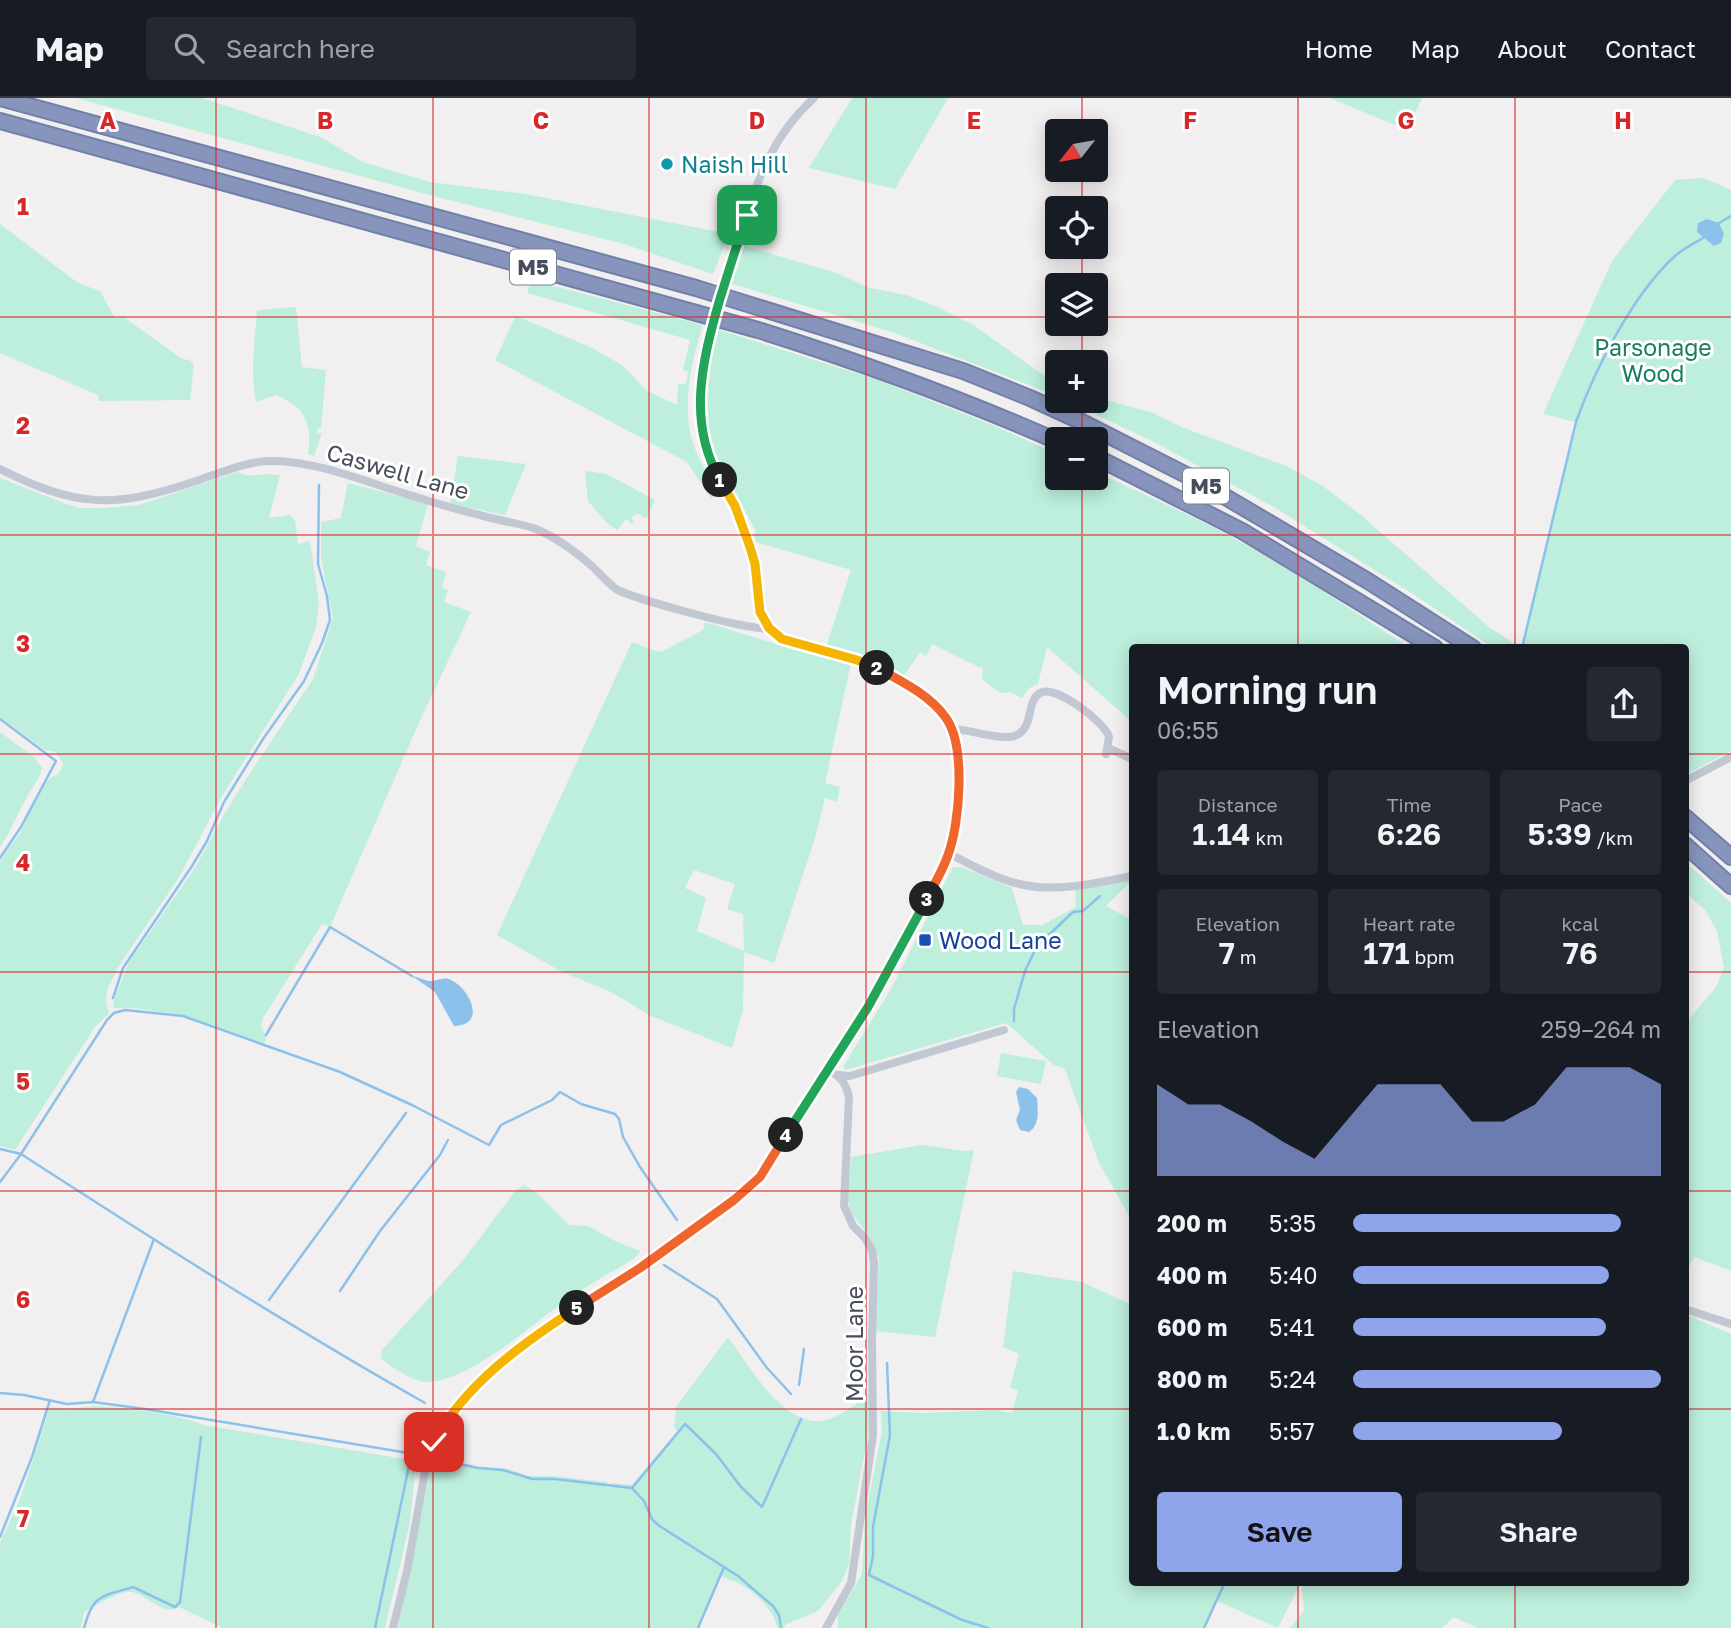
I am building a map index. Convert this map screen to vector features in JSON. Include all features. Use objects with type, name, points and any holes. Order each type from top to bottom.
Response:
[{"type":"highway","name":"M5","points":[[0,98],[696,288],[923,357],[973,375],[1080,421],[1200,482],[1368,580],[1467,644]]},
{"type":"highway","name":"M5","points":[[0,121],[758,330],[932,388],[1045,436]]},
{"type":"highway","name":"M5","points":[[1108,463],[1242,531],[1428,644]]},
{"type":"highway","points":[[1689,820],[1731,857]]},
{"type":"highway","points":[[1689,849],[1731,886]]},
{"type":"street","points":[[769,628],[760,612],[755,564],[750,547],[735,506],[716,472],[705,443],[699,406],[701,374],[734,251],[765,163],[781,134],[798,112],[814,98]]},
{"type":"street","name":"Caswell Lane","points":[[0,469],[59,494],[83,500],[111,501],[157,492],[235,468],[268,461],[298,462],[440,505],[535,529],[563,543],[616,588],[628,593],[737,624],[764,630],[769,628],[782,639],[857,660],[888,674],[935,705],[953,729]]},
{"type":"street","points":[[393,1628],[427,1461],[434,1442],[455,1408],[506,1358],[558,1320],[651,1260],[734,1200],[760,1177],[829,1071],[903,945],[949,853],[959,777],[953,729],[1015,736],[1026,726],[1037,696],[1047,691],[1066,698],[1104,726],[1110,737],[1107,751],[1129,758]]},
{"type":"street","points":[[1689,778],[1731,757]]},
{"type":"street","points":[[949,853],[1004,879],[1025,885],[1082,885],[1129,877]]},
{"type":"street","points":[[829,1071],[850,1076],[1004,1030]]},
{"type":"street","name":"Moor Lane","points":[[826,1628],[850,1583],[873,1435],[874,1263],[872,1250],[853,1226],[844,1206],[849,1097],[847,1087],[838,1075]]},
{"type":"street","points":[[1689,1310],[1731,1324]]},
{"type":"green space","points":[[76,98],[202,98],[320,137],[363,162],[430,182],[525,194],[729,234],[713,274],[624,244],[437,197]]},
{"type":"green space","points":[[852,98],[948,98],[895,189],[809,168]]},
{"type":"green space","points":[[1330,98],[1422,98],[1407,130]]},
{"type":"green space","name":"Parsonage Wood","points":[[1704,178],[1731,190],[1731,751],[1689,773],[1689,644],[1523,644],[1576,422],[1543,414],[1612,261],[1675,180]]},
{"type":"green space","points":[[0,224],[78,283],[100,291],[115,318],[122,316],[182,359],[190,360],[194,365],[190,400],[99,401],[98,395],[0,353]]},
{"type":"green space","points":[[745,246],[836,273],[870,288],[906,295],[975,326],[1045,376],[1045,391],[892,332],[729,283]]},
{"type":"green space","points":[[531,280],[703,325],[688,390],[689,424],[698,456],[720,494],[711,498],[687,462],[495,360],[516,316],[590,347],[622,365],[646,390],[677,405],[678,384],[686,384],[688,372],[683,370],[690,340],[527,293]]},
{"type":"green space","points":[[296,307],[302,367],[326,370],[321,428],[317,429],[317,433],[322,433],[314,456],[308,454],[308,425],[300,411],[276,395],[256,402],[254,390],[257,310]]},
{"type":"green space","points":[[716,329],[878,380],[1045,449],[1045,490],[1108,490],[1108,478],[1226,534],[1273,560],[1403,644],[1129,644],[1129,719],[1047,647],[1038,684],[1029,688],[1022,698],[1010,692],[1000,693],[982,679],[983,669],[932,644],[926,656],[920,652],[904,676],[879,661],[826,647],[851,570],[753,541],[756,531],[715,451],[706,399]]},
{"type":"green space","points":[[1108,401],[1153,413],[1184,428],[1286,466],[1323,486],[1362,516],[1489,627],[1514,644],[1488,644],[1272,506],[1154,442],[1092,413],[1108,413]]},
{"type":"green space","points":[[458,456],[526,464],[505,515],[450,504]]},
{"type":"green space","points":[[585,471],[607,474],[655,500],[646,519],[637,513],[631,518],[634,522],[632,524],[626,519],[617,530],[607,523],[588,501]]},
{"type":"green space","points":[[237,472],[247,475],[280,475],[269,518],[289,515],[295,520],[298,544],[310,541],[319,603],[316,627],[299,674],[222,796],[178,879],[118,967],[107,990],[106,1003],[109,1013],[95,1027],[15,1150],[0,1146],[0,861],[21,832],[39,791],[49,779],[59,773],[63,764],[56,752],[45,750],[0,717],[0,478],[80,508],[105,508],[139,505]]},
{"type":"green space","points":[[348,483],[428,504],[416,546],[430,552],[426,565],[446,572],[442,588],[448,590],[444,602],[471,612],[417,727],[330,927],[322,924],[263,1018],[261,1026],[266,1037],[264,1044],[178,1014],[114,1008],[113,1002],[129,962],[195,868],[246,779],[313,679],[333,618],[321,558],[321,522],[341,518]]},
{"type":"green space","points":[[705,622],[795,650],[851,663],[825,783],[840,787],[837,802],[825,798],[815,838],[774,963],[744,952],[743,1010],[732,1048],[649,1015],[611,992],[560,971],[497,935],[632,642],[658,652],[703,630]],"holes":[[[694,870],[735,884],[727,909],[743,914],[744,951],[697,931],[706,898],[685,888]]]},
{"type":"green space","points":[[0,732],[34,757],[42,768],[0,847]]},
{"type":"green space","points":[[1689,866],[1731,903],[1731,1271],[1694,1257],[1689,1267],[1689,1019],[1716,987],[1724,968],[1717,931],[1705,910],[1689,896]]},
{"type":"green space","points":[[953,867],[962,867],[1012,888],[1023,925],[1042,925],[1076,907],[1075,889],[1129,880],[1106,906],[1129,918],[1129,1216],[1099,1163],[1065,1069],[1054,1065],[1006,1023],[845,1070],[843,1067],[891,989]]},
{"type":"green space","points":[[1001,1053],[1046,1061],[1041,1084],[997,1076]]},
{"type":"green space","points":[[922,1145],[974,1150],[935,1337],[874,1331],[879,1259],[870,1238],[850,1211],[848,1199],[851,1157]]},
{"type":"green space","points":[[524,1185],[537,1193],[569,1225],[588,1226],[640,1251],[635,1258],[574,1294],[500,1350],[463,1372],[429,1382],[410,1377],[391,1366],[381,1358],[382,1350],[464,1259],[516,1190]]},
{"type":"green space","points":[[1013,1271],[1082,1282],[1129,1304],[1129,1586],[1299,1586],[1278,1628],[1217,1601],[1204,1628],[838,1628],[838,1615],[862,1574],[865,1517],[882,1432],[881,1411],[924,1413],[995,1410],[1012,1413],[1018,1391],[1010,1387],[1019,1354],[1003,1347]]},
{"type":"green space","points":[[1689,1316],[1731,1334],[1731,1628],[1478,1628],[1454,1617],[1442,1628],[1290,1628],[1304,1611],[1303,1586],[1689,1586]]},
{"type":"green space","points":[[728,1337],[770,1393],[797,1416],[812,1421],[827,1420],[844,1412],[869,1394],[869,1430],[851,1525],[849,1564],[842,1581],[818,1611],[785,1625],[784,1628],[777,1628],[772,1614],[755,1595],[721,1575],[698,1628],[398,1628],[433,1457],[476,1466],[509,1469],[528,1476],[607,1482],[607,1487],[611,1488],[612,1483],[632,1485],[677,1431],[674,1427],[676,1407]]},
{"type":"green space","points":[[95,1406],[150,1412],[204,1425],[416,1461],[410,1522],[385,1628],[222,1628],[179,1607],[166,1609],[133,1592],[126,1592],[84,1612],[81,1628],[0,1628],[0,1543],[21,1497],[50,1407],[70,1409]]},
{"type":"water","points":[[1707,219],[1719,223],[1724,234],[1721,243],[1714,246],[1697,232],[1698,223]]},
{"type":"water","points":[[412,976],[429,981],[448,979],[458,984],[472,1006],[470,1020],[454,1026],[435,992]]},
{"type":"water","points":[[1019,1087],[1028,1089],[1037,1098],[1037,1121],[1029,1132],[1020,1130],[1016,1120],[1020,1110],[1016,1092]]},
{"type":"waterway","points":[[1719,223],[1731,216]]},
{"type":"waterway","points":[[1523,644],[1576,422],[1594,379],[1617,333],[1644,291],[1675,256],[1703,238]]},
{"type":"waterway","points":[[113,998],[123,968],[192,866],[207,841],[224,802],[263,739],[304,681],[322,643],[330,620],[318,564],[319,485]]},
{"type":"waterway","points":[[0,719],[56,761],[21,827],[0,858]]},
{"type":"waterway","points":[[1014,1021],[1014,1009],[1025,971],[1037,946],[1073,912],[1083,911],[1100,896]]},
{"type":"waterway","points":[[266,1035],[330,927],[412,976]]},
{"type":"waterway","points":[[0,1149],[21,1154],[114,1013],[125,1010],[183,1016],[340,1072],[489,1145],[501,1125],[552,1100],[560,1092],[581,1104],[615,1114],[619,1119],[623,1137],[640,1167],[677,1220]]},
{"type":"waterway","points":[[269,1300],[406,1113]]},
{"type":"waterway","points":[[340,1291],[380,1231],[440,1155],[448,1140]]},
{"type":"waterway","points":[[0,1182],[21,1154],[272,1313],[425,1403]]},
{"type":"waterway","points":[[93,1402],[154,1239]]},
{"type":"waterway","points":[[664,1265],[717,1299],[767,1368],[791,1394]]},
{"type":"waterway","points":[[799,1385],[804,1349]]},
{"type":"waterway","points":[[887,1363],[890,1435],[873,1527],[873,1556],[869,1575],[962,1620],[988,1628]]},
{"type":"waterway","points":[[0,1393],[67,1404],[93,1402],[145,1409],[414,1454],[478,1468],[503,1470],[532,1479],[632,1488],[644,1501],[652,1519],[658,1525],[738,1576],[773,1606],[779,1615],[781,1628]]},
{"type":"waterway","points":[[0,1537],[32,1457],[50,1400]]},
{"type":"waterway","points":[[632,1488],[685,1424],[716,1454],[741,1487],[762,1507],[801,1419]]},
{"type":"waterway","points":[[84,1628],[91,1609],[100,1598],[133,1587],[175,1607],[180,1602],[201,1437]]},
{"type":"waterway","points":[[375,1628],[410,1461]]},
{"type":"waterway","points":[[698,1628],[724,1567]]},
{"type":"waterway","points":[[1204,1628],[1223,1586]]},
{"type":"place","name":"Naish Hill","points":[[667,164]]},
{"type":"place","name":"Wood Lane","points":[[925,940]]},
{"type":"route","points":[[434,1442],[455,1408],[506,1358],[558,1320],[640,1268],[734,1200],[760,1177],[868,1007],[903,945],[949,853],[957,806],[959,768],[953,729],[948,720],[920,693],[876,668],[782,639],[773,633],[760,612],[755,564],[750,547],[735,506],[716,472],[705,443],[699,406],[701,374],[708,340],[747,215]]}]
